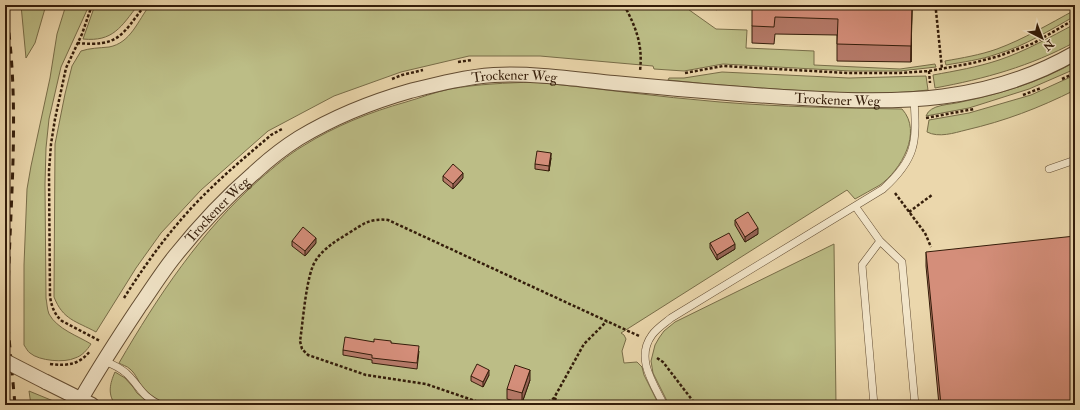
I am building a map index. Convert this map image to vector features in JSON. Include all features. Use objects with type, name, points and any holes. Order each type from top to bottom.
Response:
[{"type":"street","name":"Trockener Weg","points":[[86,402],[111,348],[174,258],[204,222],[238,187],[268,161],[297,139],[336,117],[386,98],[447,81],[494,75],[534,76],[748,95],[847,101],[914,100],[953,96],[983,90],[1021,78],[1063,60],[1075,53]]},
{"type":"street","points":[[5,361],[86,402]]},
{"type":"lane","points":[[664,405],[645,366],[645,353],[649,341],[656,330],[671,318],[884,189],[898,175],[907,162],[914,146],[916,133],[914,100]]},
{"type":"lane","points":[[1049,169],[1075,160]]},
{"type":"lane","points":[[855,206],[880,241],[902,262],[915,405]]},
{"type":"lane","points":[[874,405],[862,265],[880,241]]},
{"type":"lane","points":[[104,361],[122,370],[146,396],[160,405]]},
{"type":"path","points":[[92,5],[82,34],[66,68],[51,144],[49,171],[50,298],[53,310],[62,321],[111,348]]},
{"type":"path","points":[[77,43],[95,45],[112,41],[124,32],[145,5]]},
{"type":"path","points":[[624,5],[638,35],[642,56],[638,85]]},
{"type":"path","points":[[936,5],[942,69]]},
{"type":"path","points":[[684,73],[723,66],[848,73],[900,73],[929,71],[999,56],[1034,43],[1075,19]]},
{"type":"path","points":[[453,63],[476,60]]},
{"type":"path","points":[[387,80],[424,70]]},
{"type":"path","points":[[632,70],[648,71]]},
{"type":"path","points":[[122,301],[167,236],[206,192],[271,135],[284,128]]},
{"type":"path","points":[[888,184],[925,233],[931,247]]},
{"type":"path","points":[[909,212],[932,195]]},
{"type":"path","points":[[487,405],[426,384],[366,375],[308,355],[302,349],[300,341],[310,273],[315,261],[329,246],[366,222],[377,218],[388,220],[649,341]]},
{"type":"path","points":[[544,405],[554,398],[584,344],[607,321]]},
{"type":"path","points":[[96,344],[102,334]]},
{"type":"path","points":[[50,364],[60,366],[74,364],[81,361],[93,347]]},
{"type":"path","points":[[645,353],[654,356],[663,362],[696,405]]},
{"type":"path","points":[[554,398],[564,405]]},
{"type":"green space","points":[[21,5],[46,5],[35,43],[26,58]]},
{"type":"green space","points":[[66,5],[88,5],[61,67],[49,119],[46,148],[45,184],[46,298],[48,312],[57,324],[68,332],[91,344],[80,356],[71,360],[59,361],[34,356],[28,352],[24,345],[24,265],[27,189],[50,78],[57,34]]},
{"type":"green space","points":[[95,5],[138,5],[121,26],[109,35],[102,38],[83,39]]},
{"type":"green space","points":[[150,5],[686,5],[685,7],[716,29],[747,30],[746,48],[814,51],[814,65],[900,69],[935,64],[936,67],[900,71],[850,71],[723,64],[684,71],[654,69],[653,66],[540,56],[469,56],[401,72],[334,96],[268,131],[201,190],[161,233],[136,268],[96,332],[66,315],[54,297],[55,144],[72,66],[81,51],[109,47],[117,45],[123,41],[133,30]]},
{"type":"green space","points":[[1075,10],[1075,16],[1017,47],[984,58],[946,65],[945,61],[984,53],[1017,41]]},
{"type":"green space","points":[[1075,24],[1075,42],[1041,58],[1007,71],[935,88],[933,75],[975,67],[999,60],[1028,48]]},
{"type":"green space","points":[[1075,62],[1075,69],[1029,89],[969,108],[926,116],[928,112],[936,107],[976,99],[1020,86],[1048,76]]},
{"type":"green space","points":[[722,72],[849,78],[926,76],[928,90],[882,93],[805,91],[668,80],[669,78],[684,78]]},
{"type":"green space","points":[[1075,75],[1075,90],[1048,103],[1022,113],[952,134],[936,135],[927,132],[929,120],[969,113],[1031,95]]},
{"type":"green space","points":[[534,82],[674,98],[743,104],[902,109],[908,118],[910,139],[902,160],[888,178],[880,185],[855,199],[847,190],[621,333],[626,339],[622,351],[624,363],[637,362],[642,367],[644,375],[659,405],[188,405],[187,403],[174,405],[160,401],[148,393],[142,387],[132,371],[119,363],[165,289],[200,242],[239,199],[286,157],[328,132],[379,110],[460,87]]},
{"type":"green space","points":[[834,244],[836,405],[669,405],[653,373],[651,361],[655,345],[664,331],[675,322]]},
{"type":"green space","points":[[115,372],[125,378],[137,393],[151,405],[116,405],[110,393]]},
{"type":"green space","points":[[29,391],[63,405],[31,405]]},
{"type":"building","points":[[760,5],[912,5],[911,46],[837,44],[838,19],[775,17],[774,27],[752,26],[752,8],[760,8]]},
{"type":"building","points":[[537,151],[551,153],[549,166],[535,164]]},
{"type":"building","points":[[453,164],[463,173],[453,184],[443,176]]},
{"type":"building","points":[[748,212],[758,228],[745,237],[735,220]]},
{"type":"building","points":[[303,227],[316,238],[305,251],[292,241]]},
{"type":"building","points":[[729,233],[735,244],[717,255],[710,243]]},
{"type":"building","points":[[1075,236],[1075,405],[941,405],[926,252]]},
{"type":"building","points":[[345,337],[374,342],[374,339],[391,341],[391,343],[419,346],[417,363],[372,358],[372,355],[343,350]]},
{"type":"building","points":[[477,364],[489,370],[483,382],[471,376]]},
{"type":"building","points":[[515,365],[530,370],[522,393],[507,389]]},
{"type":"railway","points":[[5,5],[10,41],[14,114],[8,326],[15,405]]}]
